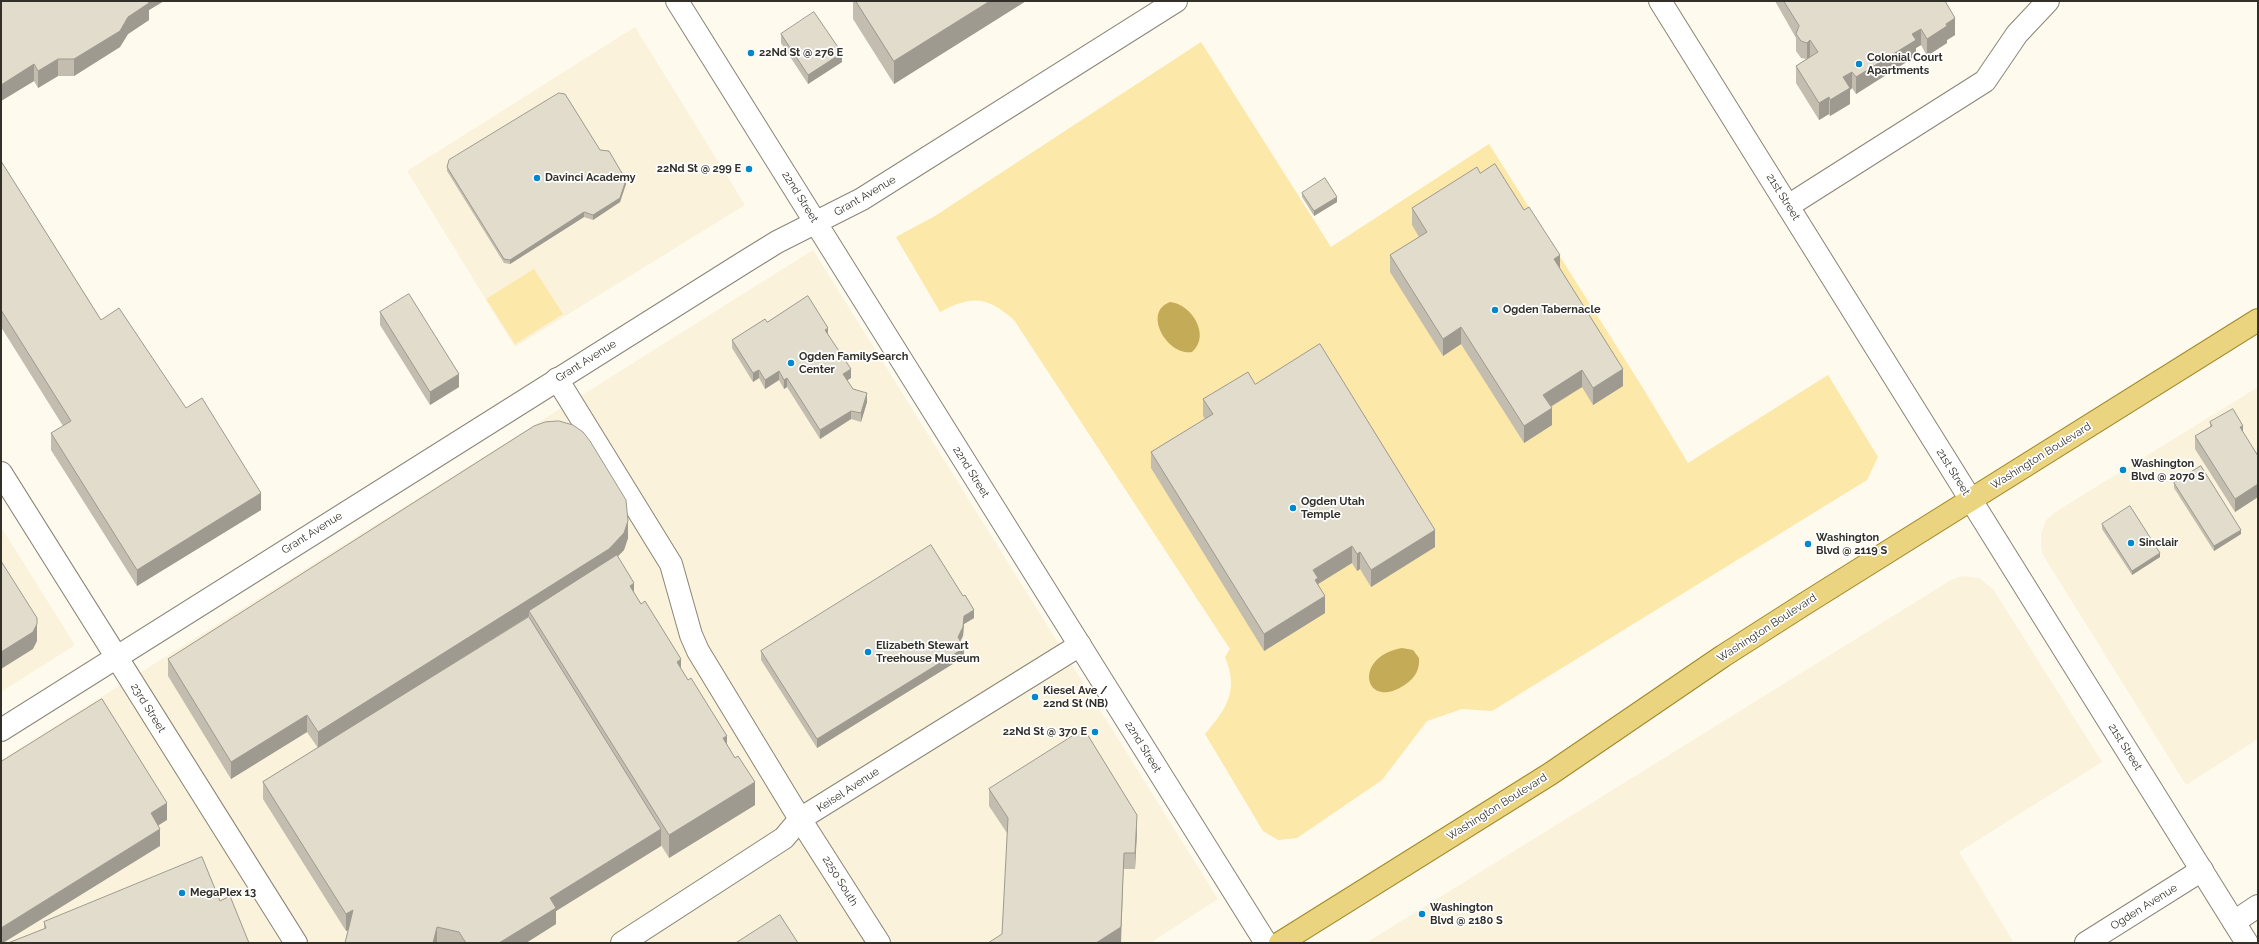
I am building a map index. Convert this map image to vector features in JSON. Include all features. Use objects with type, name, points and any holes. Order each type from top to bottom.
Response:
[{"type":"main road","name":"Washington Boulevard","points":[[1280,943],[1550,774],[1723,656],[2258,320]]},
{"type":"street","name":"22nd Street","points":[[677,1],[1266,943]]},
{"type":"street","name":"Grant Avenue","points":[[1,730],[116,656],[777,242],[867,196],[1176,1]]},
{"type":"street","name":"21st Street","points":[[1660,1],[2247,943]]},
{"type":"street","points":[[1788,206],[1985,82],[2017,34],[2048,1]]},
{"type":"street","name":"2250 South","points":[[557,379],[664,549],[671,564],[691,635],[698,651],[800,819],[879,943]]},
{"type":"street","name":"23rd Street","points":[[1,472],[296,943]]},
{"type":"street","name":"Keisel Avenue","points":[[622,943],[784,838],[800,819],[1080,645]]},
{"type":"street","name":"Ogden Avenue","points":[[2086,943],[2202,870]]},
{"type":"street","points":[[2234,922],[2258,906]]},
{"type":"shaded area","points":[[635,27],[745,205],[515,347],[407,171]]},
{"type":"shaded area","points":[[1201,42],[1331,247],[1489,144],[1641,385],[1688,463],[1828,375],[1878,457],[1867,480],[1492,711],[1462,709],[1427,721],[1382,780],[1297,838],[1278,840],[1263,831],[1205,734],[1225,707],[1231,689],[1229,669],[1225,657],[1230,649],[1014,320],[996,306],[987,302],[979,301],[961,303],[940,312],[896,237],[935,216]]},
{"type":"shaded area","points":[[813,250],[1218,899],[1150,943],[1,943],[1,760]]},
{"type":"shaded area","points":[[534,269],[563,314],[515,344],[486,299]]},
{"type":"shaded area","points":[[1170,302],[1185,308],[1192,314],[1196,322],[1200,338],[1192,352],[1183,351],[1174,347],[1167,341],[1161,332],[1158,323],[1158,315],[1162,307]]},
{"type":"shaded area","points":[[2258,387],[2258,739],[2186,785],[2043,555],[2041,547],[2041,534],[2046,520],[2057,511]]},
{"type":"shaded area","points":[[1,527],[75,645],[1,692]]},
{"type":"shaded area","points":[[1962,576],[1979,578],[1993,589],[2102,762],[1959,852],[2014,943],[1366,943],[1951,580]]},
{"type":"shaded area","points":[[1402,648],[1413,650],[1419,658],[1418,669],[1412,679],[1406,684],[1392,691],[1381,692],[1373,688],[1370,680],[1370,671],[1375,662],[1386,653]]},
{"type":"building","points":[[1,1],[148,1],[149,3],[128,17],[120,31],[74,59],[58,59],[38,71],[34,64],[1,85]]},
{"type":"building","points":[[856,1],[990,1],[894,61]]},
{"type":"building","name":"Colonial Court Apartments","points":[[1784,1],[1945,1],[1955,18],[1946,24],[1947,26],[1927,39],[1921,29],[1912,34],[1916,40],[1856,77],[1852,72],[1843,77],[1850,88],[1830,100],[1829,97],[1819,103],[1796,66],[1818,52],[1810,40],[1807,43],[1801,41],[1796,34],[1799,26]]},
{"type":"building","points":[[814,12],[842,53],[808,75],[781,34]]},
{"type":"building","name":"Davinci Academy","points":[[559,93],[565,94],[600,150],[609,151],[626,180],[620,198],[593,215],[584,212],[510,260],[504,259],[447,167],[449,160]]},
{"type":"building","points":[[1,161],[101,320],[119,308],[186,408],[202,398],[261,493],[137,570],[51,433],[71,421],[1,310]]},
{"type":"building","name":"Ogden Tabernacle","points":[[1495,164],[1524,210],[1529,207],[1560,255],[1554,259],[1623,369],[1593,388],[1582,370],[1543,395],[1552,408],[1524,426],[1461,327],[1443,339],[1390,255],[1427,232],[1412,208],[1477,167],[1480,173]]},
{"type":"building","points":[[1325,178],[1337,197],[1314,211],[1302,193]]},
{"type":"building","points":[[409,294],[459,374],[430,392],[380,312]]},
{"type":"building","name":"Ogden FamilySearch Center","points":[[808,296],[828,328],[825,330],[851,369],[843,374],[853,389],[867,393],[861,413],[851,411],[820,430],[787,378],[784,380],[779,371],[765,380],[759,370],[753,373],[732,340],[765,319],[767,322]]},
{"type":"building","name":"Ogden Utah Temple","points":[[1320,344],[1435,530],[1371,570],[1360,552],[1357,554],[1352,546],[1313,570],[1318,578],[1315,580],[1325,596],[1264,634],[1151,452],[1213,414],[1203,399],[1248,372],[1255,384]]},
{"type":"building","points":[[2233,409],[2243,426],[2240,427],[2258,456],[2258,484],[2235,499],[2195,436],[2212,426],[2210,422]]},
{"type":"building","points":[[559,421],[573,425],[583,432],[626,500],[628,521],[624,533],[609,549],[318,732],[307,715],[231,762],[168,659],[534,426],[545,422]]},
{"type":"building","points":[[2201,466],[2241,530],[2214,546],[2174,483]]},
{"type":"building","name":"Sinclair","points":[[2130,506],[2160,553],[2132,571],[2102,524]]},
{"type":"building","name":"Elizabeth Stewart Treehouse Museum","points":[[931,545],[963,596],[965,595],[974,610],[964,616],[963,627],[958,637],[964,648],[817,739],[761,651]]},
{"type":"building","points":[[617,555],[634,583],[630,586],[641,604],[645,601],[681,659],[677,662],[688,680],[691,678],[727,736],[723,738],[735,758],[738,756],[755,782],[669,835],[529,611]]},
{"type":"building","points":[[1,561],[37,618],[37,624],[33,632],[1,652]]},
{"type":"building","points":[[529,617],[661,829],[550,898],[556,908],[499,943],[466,943],[459,932],[437,927],[433,943],[345,943],[353,910],[346,914],[263,782]]},
{"type":"building","points":[[102,699],[167,803],[151,813],[160,829],[1,928],[1,762]]},
{"type":"building","points":[[1084,729],[1137,815],[1135,853],[1124,853],[1121,927],[1096,943],[988,943],[1002,934],[1008,818],[989,789]]},
{"type":"building","name":"MegaPlex 13","points":[[202,857],[220,901],[230,896],[249,943],[8,943],[46,928],[44,922]]},
{"type":"building","points":[[780,915],[798,943],[736,943]]},
{"type":"place","name":"22Nd St @ 276 E","points":[[751,53]]},
{"type":"place","name":"Colonial Court Apartments","points":[[1859,64]]},
{"type":"place","name":"22Nd St @ 299 E","points":[[749,169]]},
{"type":"place","name":"Davinci Academy","points":[[537,178]]},
{"type":"place","name":"Ogden Tabernacle","points":[[1495,310]]},
{"type":"place","name":"Ogden FamilySearch Center","points":[[791,363]]},
{"type":"place","name":"Washington Blvd @ 2070 S","points":[[2123,470]]},
{"type":"place","name":"Ogden Utah Temple","points":[[1293,508]]},
{"type":"place","name":"Sinclair","points":[[2131,543]]},
{"type":"place","name":"Washington Blvd @ 2119 S","points":[[1808,544]]},
{"type":"place","name":"Elizabeth Stewart Treehouse Museum","points":[[868,652]]},
{"type":"place","name":"Kiesel Ave / 22nd St (NB)","points":[[1035,697]]},
{"type":"place","name":"22Nd St @ 370 E","points":[[1095,732]]},
{"type":"place","name":"MegaPlex 13","points":[[182,893]]},
{"type":"place","name":"Washington Blvd @ 2180 S","points":[[1422,914]]}]
